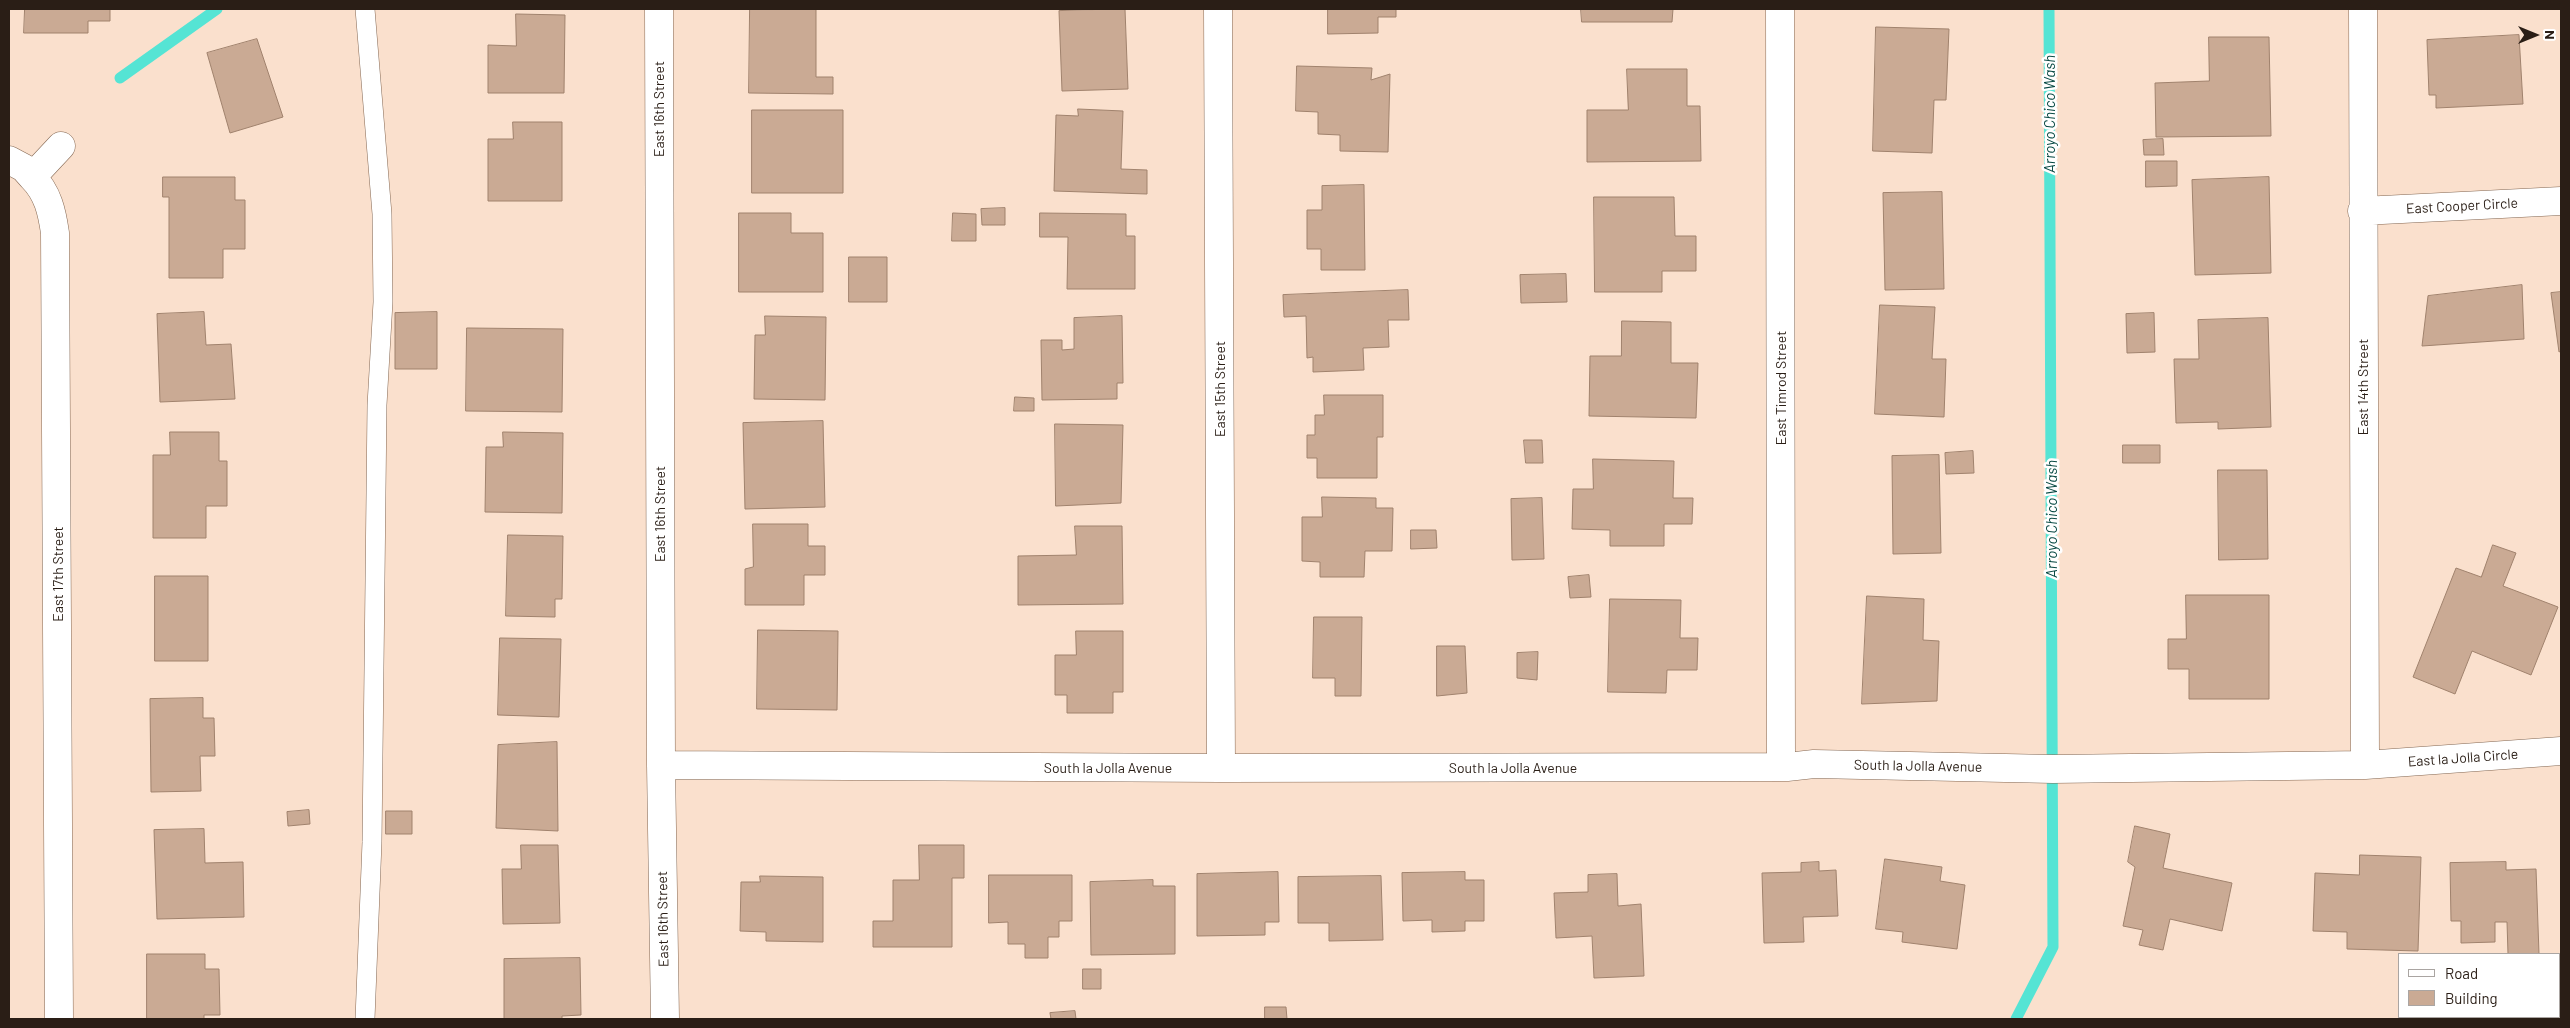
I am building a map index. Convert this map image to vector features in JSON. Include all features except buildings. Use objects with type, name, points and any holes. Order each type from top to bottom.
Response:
[{"type":"street","name":"East 16th Street","points":[[659,9],[661,765],[665,1019]]},
{"type":"street","name":"East 15th Street","points":[[1218,9],[1221,768]]},
{"type":"street","name":"East Timrod Street","points":[[1780,9],[1781,767]]},
{"type":"street","name":"East 14th Street","points":[[2363,9],[2362,211],[2365,765]]},
{"type":"street","points":[[32,177],[61,146]]},
{"type":"street","name":"East 17th Street","points":[[9,160],[24,168],[47,198],[52,212],[55,233],[59,1019]]},
{"type":"street","name":"East Cooper Circle","points":[[2362,211],[2561,201]]},
{"type":"street","name":"East la Jolla Circle","points":[[2365,765],[2561,750]]},
{"type":"street","name":"South la Jolla Avenue","points":[[661,765],[1221,768],[1781,767],[1814,764],[2053,770],[2365,765]]},
{"type":"lane","points":[[365,9],[382,214],[383,302],[377,414],[372,842],[365,1019]]},
{"type":"waterway","points":[[120,78],[217,9]]},
{"type":"waterway","name":"Arroyo Chico Wash","points":[[2016,1019],[2053,947],[2049,9]]}]
